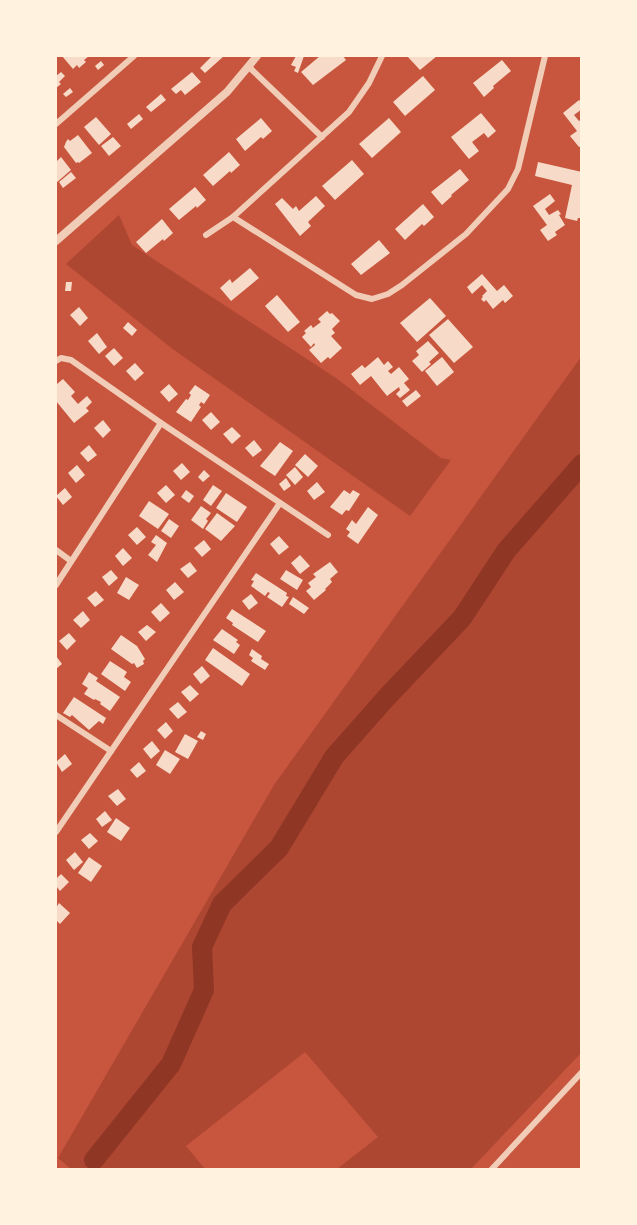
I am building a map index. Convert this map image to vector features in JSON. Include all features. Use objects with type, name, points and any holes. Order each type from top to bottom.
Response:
[{"type":"street","points":[[56,124],[134,56]]},
{"type":"street","points":[[56,241],[227,92],[257,56]]},
{"type":"street","points":[[206,236],[233,217],[349,112],[369,83],[382,56]]},
{"type":"street","points":[[233,217],[356,295],[372,299],[388,294],[421,271],[466,234],[508,189],[518,169],[545,56]]},
{"type":"street","points":[[249,68],[322,137]]},
{"type":"street","points":[[56,361],[61,358],[71,360],[328,535]]},
{"type":"street","points":[[56,585],[161,423]]},
{"type":"street","points":[[56,832],[280,503]]},
{"type":"street","points":[[56,549],[71,561]]},
{"type":"street","points":[[56,715],[111,751]]},
{"type":"street","points":[[491,1170],[582,1072]]},
{"type":"shaded area","points":[[119,215],[132,245],[336,378],[441,458],[451,460],[410,516],[174,350],[66,264]]},
{"type":"shaded area","points":[[581,357],[581,1053],[471,1169],[337,1169],[378,1137],[305,1052],[186,1146],[205,1169],[71,1169],[58,1158],[274,785]]},
{"type":"building","points":[[62,56],[89,56],[79,68],[77,65],[73,69]]},
{"type":"building","points":[[209,56],[224,56],[205,73],[200,68],[211,57]]},
{"type":"building","points":[[296,56],[304,56],[298,73],[294,71],[296,67],[291,65]]},
{"type":"building","points":[[320,56],[343,56],[346,60],[313,85],[301,72]]},
{"type":"building","points":[[407,56],[437,56],[420,70]]},
{"type":"building","points":[[502,60],[511,71],[484,97],[473,83]]},
{"type":"building","points":[[101,61],[104,65],[98,70],[95,66]]},
{"type":"building","points":[[61,72],[65,76],[56,88],[56,76]]},
{"type":"building","points":[[192,72],[201,82],[185,95],[181,90],[176,94],[171,89]]},
{"type":"building","points":[[423,76],[435,90],[405,116],[393,102]]},
{"type":"building","points":[[70,88],[73,92],[66,97],[63,94]]},
{"type":"building","points":[[161,94],[166,100],[151,112],[146,107]]},
{"type":"building","points":[[579,100],[582,103],[582,109],[574,115],[579,121],[582,119],[582,146],[579,147],[570,136],[577,131],[563,113]]},
{"type":"building","points":[[481,113],[496,131],[488,138],[484,133],[472,142],[479,151],[469,159],[451,137]]},
{"type":"building","points":[[139,114],[143,119],[131,129],[127,124]]},
{"type":"building","points":[[96,117],[111,134],[99,145],[84,127]]},
{"type":"building","points":[[261,118],[272,131],[245,151],[236,139]]},
{"type":"building","points":[[389,118],[401,132],[372,158],[359,144]]},
{"type":"building","points":[[78,135],[92,153],[76,163],[64,147],[68,139],[70,141]]},
{"type":"building","points":[[113,137],[121,146],[109,156],[101,146]]},
{"type":"building","points":[[229,152],[240,165],[213,186],[203,175]]},
{"type":"building","points":[[61,157],[71,170],[56,183],[56,162]]},
{"type":"building","points":[[352,160],[364,174],[335,200],[322,186]]},
{"type":"building","points":[[538,162],[582,172],[582,212],[577,221],[565,218],[572,185],[535,176]]},
{"type":"building","points":[[460,169],[469,180],[442,205],[431,192]]},
{"type":"building","points":[[71,172],[76,178],[63,188],[59,182]]},
{"type":"building","points":[[195,187],[206,200],[179,220],[169,209]]},
{"type":"building","points":[[550,194],[555,201],[545,209],[549,215],[558,210],[565,225],[548,241],[540,230],[547,225],[533,206]]},
{"type":"building","points":[[316,196],[325,206],[308,222],[311,226],[300,236],[275,204],[282,198],[293,209],[296,206],[299,211]]},
{"type":"building","points":[[423,204],[434,217],[424,226],[422,224],[405,240],[395,229]]},
{"type":"building","points":[[162,219],[173,233],[146,253],[136,242]]},
{"type":"building","points":[[379,240],[390,253],[361,275],[351,264]]},
{"type":"building","points":[[250,268],[259,278],[231,301],[220,288],[230,279],[232,283]]},
{"type":"building","points":[[482,274],[497,291],[504,285],[513,296],[505,303],[503,300],[493,309],[486,300],[484,302],[481,299],[487,291],[482,285],[472,294],[467,287]]},
{"type":"building","points":[[66,282],[72,282],[71,291],[65,291]]},
{"type":"building","points":[[277,295],[300,322],[288,332],[265,306]]},
{"type":"building","points":[[430,298],[446,316],[417,342],[400,323]]},
{"type":"building","points":[[79,307],[88,318],[80,326],[70,315]]},
{"type":"building","points":[[327,311],[340,321],[332,329],[335,333],[331,336],[342,348],[330,359],[328,357],[321,363],[309,350],[315,345],[314,343],[311,347],[302,337],[306,333],[304,331],[311,325],[313,328],[321,322],[318,319]]},
{"type":"building","points":[[448,319],[473,347],[454,363],[429,335]]},
{"type":"building","points":[[128,322],[137,330],[132,336],[123,328]]},
{"type":"building","points":[[97,333],[107,347],[99,354],[88,341]]},
{"type":"building","points":[[428,341],[439,353],[422,372],[412,361],[419,355],[416,351]]},
{"type":"building","points":[[114,348],[123,358],[114,366],[105,356]]},
{"type":"building","points":[[378,357],[384,365],[388,361],[393,367],[388,371],[391,374],[399,367],[409,379],[404,383],[410,390],[400,398],[396,394],[400,390],[399,387],[387,396],[371,376],[360,385],[351,374],[362,365],[365,368]]},
{"type":"building","points":[[442,357],[454,372],[437,386],[425,371]]},
{"type":"building","points":[[135,363],[144,373],[135,381],[126,371]]},
{"type":"building","points":[[63,379],[75,392],[71,396],[78,404],[87,396],[92,402],[86,408],[89,411],[74,423],[56,401],[56,382],[57,384]]},
{"type":"building","points":[[169,384],[178,394],[169,402],[160,392]]},
{"type":"building","points":[[195,385],[210,395],[204,404],[201,402],[199,405],[201,407],[191,422],[176,412],[186,399],[188,400],[191,395],[189,393]]},
{"type":"building","points":[[416,390],[421,396],[407,407],[402,401]]},
{"type":"building","points":[[211,412],[220,422],[211,430],[202,420]]},
{"type":"building","points":[[103,420],[111,430],[103,438],[94,428]]},
{"type":"building","points":[[232,427],[241,436],[232,444],[223,434]]},
{"type":"building","points":[[254,440],[262,450],[253,457],[245,448]]},
{"type":"building","points":[[280,442],[293,451],[275,476],[260,466]]},
{"type":"building","points":[[89,445],[97,455],[88,462],[80,453]]},
{"type":"building","points":[[305,454],[318,466],[308,477],[295,465]]},
{"type":"building","points":[[182,463],[190,472],[181,480],[173,471]]},
{"type":"building","points":[[77,465],[85,475],[76,483],[68,473]]},
{"type":"building","points":[[295,467],[303,477],[295,485],[286,475]]},
{"type":"building","points":[[204,470],[210,476],[203,482],[198,477]]},
{"type":"building","points":[[286,478],[291,486],[284,491],[279,484]]},
{"type":"building","points":[[317,482],[325,492],[314,500],[307,491]]},
{"type":"building","points":[[166,485],[175,495],[166,503],[157,493]]},
{"type":"building","points":[[213,485],[222,491],[211,506],[203,500]]},
{"type":"building","points":[[65,488],[72,497],[63,505],[56,496]]},
{"type":"building","points":[[186,490],[194,496],[189,503],[181,497]]},
{"type":"building","points":[[344,490],[350,494],[353,490],[360,494],[349,511],[346,510],[342,515],[330,507]]},
{"type":"building","points":[[226,493],[247,507],[237,522],[216,508]]},
{"type":"building","points":[[149,501],[169,514],[158,529],[139,516]]},
{"type":"building","points":[[201,506],[211,513],[203,529],[191,520]]},
{"type":"building","points":[[368,507],[378,515],[358,544],[347,536],[350,532],[346,529],[352,520],[356,524]]},
{"type":"building","points":[[217,513],[235,526],[221,541],[205,529]]},
{"type":"building","points":[[169,519],[179,526],[171,538],[161,531]]},
{"type":"building","points":[[137,527],[146,537],[137,545],[128,535]]},
{"type":"building","points":[[156,535],[167,543],[157,562],[148,555],[156,545],[151,542]]},
{"type":"building","points":[[279,536],[289,547],[279,555],[270,544]]},
{"type":"building","points":[[204,540],[211,549],[202,557],[194,548]]},
{"type":"building","points":[[123,548],[132,558],[123,566],[115,556]]},
{"type":"building","points":[[300,555],[310,566],[300,574],[291,563]]},
{"type":"building","points":[[190,562],[197,571],[188,578],[180,569]]},
{"type":"building","points":[[330,562],[338,572],[330,579],[332,582],[326,590],[314,600],[306,591],[311,587],[308,583],[316,577],[313,574]]},
{"type":"building","points":[[111,570],[118,578],[109,586],[102,577]]},
{"type":"building","points":[[286,570],[303,580],[297,590],[280,579]]},
{"type":"building","points":[[256,573],[287,593],[286,596],[289,597],[282,607],[267,597],[270,593],[268,592],[265,596],[251,586],[254,581],[251,580]]},
{"type":"building","points":[[126,577],[139,585],[129,600],[117,593]]},
{"type":"building","points":[[175,582],[184,592],[174,600],[166,590]]},
{"type":"building","points":[[96,591],[104,600],[95,607],[87,598]]},
{"type":"building","points":[[251,594],[258,603],[249,610],[242,601]]},
{"type":"building","points":[[293,597],[309,608],[304,614],[289,604]]},
{"type":"building","points":[[161,603],[170,613],[160,622],[151,612]]},
{"type":"building","points":[[232,609],[266,631],[258,642],[232,625],[233,623],[226,618]]},
{"type":"building","points":[[83,611],[90,620],[81,628],[73,620]]},
{"type":"building","points":[[147,625],[156,632],[146,641],[138,632]]},
{"type":"building","points":[[222,629],[238,640],[236,642],[240,645],[234,654],[213,640]]},
{"type":"building","points":[[69,633],[76,641],[67,650],[59,641]]},
{"type":"building","points":[[121,635],[137,646],[145,659],[144,664],[137,668],[134,663],[132,664],[111,649]]},
{"type":"building","points":[[213,648],[250,674],[242,686],[205,660]]},
{"type":"building","points":[[252,649],[269,664],[265,670],[251,661],[253,658],[249,655]]},
{"type":"building","points":[[56,656],[62,664],[56,669]]},
{"type":"building","points":[[110,661],[127,672],[124,677],[131,682],[125,691],[101,674]]},
{"type":"building","points":[[202,666],[210,676],[201,684],[193,674]]},
{"type":"building","points":[[89,672],[98,678],[96,681],[120,697],[110,711],[100,704],[101,702],[84,694],[88,688],[82,684]]},
{"type":"building","points":[[190,685],[199,694],[190,702],[181,692]]},
{"type":"building","points":[[74,697],[106,718],[103,724],[99,721],[89,730],[72,715],[70,717],[63,713]]},
{"type":"building","points":[[178,702],[187,712],[178,719],[169,709]]},
{"type":"building","points":[[166,722],[173,731],[165,739],[157,730]]},
{"type":"building","points":[[201,731],[206,734],[203,740],[197,737]]},
{"type":"building","points":[[185,734],[198,741],[188,759],[175,752]]},
{"type":"building","points":[[152,741],[160,751],[151,759],[143,749]]},
{"type":"building","points":[[165,750],[180,759],[170,774],[156,765]]},
{"type":"building","points":[[65,754],[72,764],[62,772],[56,762]]},
{"type":"building","points":[[139,762],[146,771],[137,778],[130,770]]},
{"type":"building","points":[[118,789],[126,799],[117,806],[108,796]]},
{"type":"building","points":[[105,811],[112,820],[102,827],[96,819]]},
{"type":"building","points":[[116,818],[130,828],[121,841],[107,832]]},
{"type":"building","points":[[90,833],[98,841],[89,849],[81,840]]},
{"type":"building","points":[[75,852],[83,862],[74,870],[66,860]]},
{"type":"building","points":[[89,857],[102,866],[91,882],[78,873]]},
{"type":"building","points":[[61,874],[69,882],[60,891],[56,886],[56,879]]},
{"type":"building","points":[[59,903],[70,913],[60,924],[56,920],[56,908]]},
{"type":"waterway","points":[[94,1160],[171,1064],[204,990],[202,947],[222,904],[279,848],[334,757],[462,618],[506,551],[582,464]]}]
